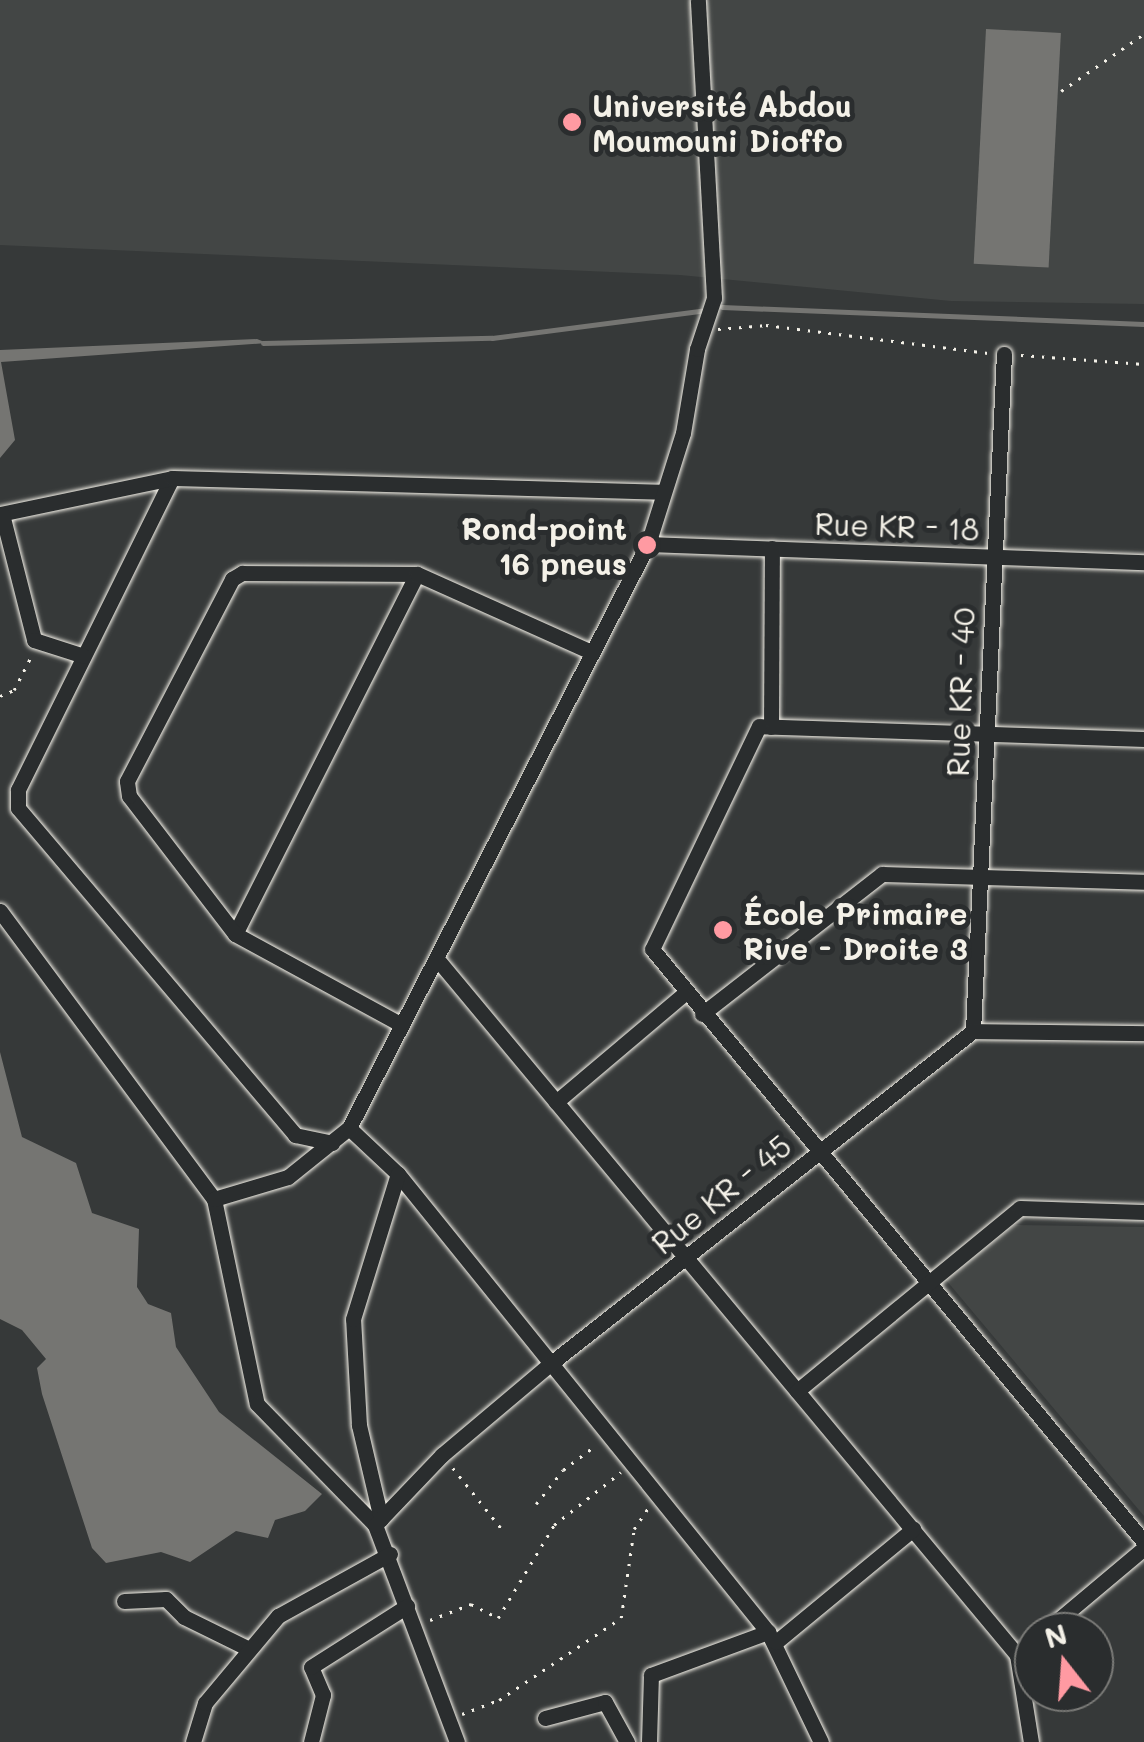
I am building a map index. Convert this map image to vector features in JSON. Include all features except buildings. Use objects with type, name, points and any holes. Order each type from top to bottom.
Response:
[{"type":"street","points":[[214,1199],[288,1177],[349,1128],[648,544],[683,433],[701,330],[714,298],[698,0]]},
{"type":"street","name":"Rue KR - 40","points":[[973,1031],[1004,354]]},
{"type":"street","points":[[84,656],[34,640],[1,514],[172,478],[662,492]]},
{"type":"street","points":[[172,478],[18,790],[18,808],[295,1135],[332,1142]]},
{"type":"street","name":"Rue KR - 18","points":[[648,544],[1144,562]]},
{"type":"street","points":[[771,727],[772,548]]},
{"type":"street","points":[[402,1025],[235,934],[129,796],[127,781],[236,575],[416,574],[591,652]]},
{"type":"street","points":[[235,934],[416,574]]},
{"type":"street","points":[[1067,1612],[1144,1545],[684,994],[655,958],[652,938],[759,726],[1144,739]]},
{"type":"street","points":[[702,1014],[872,878],[890,872],[1144,882]]},
{"type":"street","points":[[0,911],[214,1199],[257,1404],[378,1522]]},
{"type":"street","points":[[437,959],[1014,1651]]},
{"type":"street","points":[[556,1102],[684,994]]},
{"type":"street","points":[[973,1031],[1144,1033]]},
{"type":"street","name":"Rue KR - 45","points":[[378,1522],[442,1455],[550,1364],[973,1031]]},
{"type":"street","points":[[349,1128],[398,1174],[772,1637],[820,1742]]},
{"type":"street","points":[[398,1174],[353,1319],[360,1426],[378,1522],[456,1740],[438,1742]]},
{"type":"street","points":[[797,1391],[1020,1208],[1144,1212]]},
{"type":"street","points":[[649,1742],[651,1676],[772,1637],[913,1530]]},
{"type":"street","points":[[193,1742],[206,1703],[250,1649],[308,1594],[390,1554]]},
{"type":"street","points":[[124,1600],[166,1599],[184,1617],[250,1649]]},
{"type":"street","points":[[311,1742],[323,1694],[310,1666],[407,1606]]},
{"type":"street","points":[[545,1718],[605,1702],[628,1742]]},
{"type":"street","points":[[1026,1712],[1031,1742]]},
{"type":"path","points":[[1061,91],[1144,34]]},
{"type":"path","points":[[701,330],[766,324],[1004,354],[1144,364]]},
{"type":"path","points":[[0,696],[14,690],[24,674],[34,640]]},
{"type":"path","points":[[536,1504],[563,1470],[609,1435]]},
{"type":"path","points":[[442,1455],[505,1534]]},
{"type":"path","points":[[414,1626],[471,1604],[498,1618],[554,1525],[632,1464]]},
{"type":"path","points":[[450,1718],[499,1700],[621,1618],[634,1529],[657,1494]]},
{"type":"shaded area","name":"Université Abdou Moumouni Dioffo","points":[[0,0],[1144,0],[1144,304],[951,301],[680,275],[0,245]]},
{"type":"shaded area","points":[[986,29],[1061,33],[1049,268],[974,264]]},
{"type":"shaded area","points":[[257,339],[267,343],[1,362],[15,440],[0,458],[0,350]]},
{"type":"shaded area","points":[[0,1052],[22,1137],[76,1163],[92,1213],[139,1229],[137,1287],[148,1304],[171,1313],[176,1347],[219,1412],[322,1494],[305,1511],[275,1520],[268,1538],[236,1531],[190,1562],[161,1552],[106,1563],[92,1548],[42,1394],[37,1368],[46,1359],[22,1330],[0,1319]]},
{"type":"shaded area","points":[[1015,1225],[1144,1227],[1144,1516],[946,1280]]},
{"type":"waterway","points":[[722,307],[1144,324]]},
{"type":"waterway","points":[[263,343],[492,338],[701,311]]},
{"type":"place","name":"Université Abdou Moumouni Dioffo","points":[[572,122]]},
{"type":"place","name":"Rond-point 16 pneus","points":[[647,545]]},
{"type":"place","name":"École Primaire Rive - Droite 3","points":[[723,930]]}]
